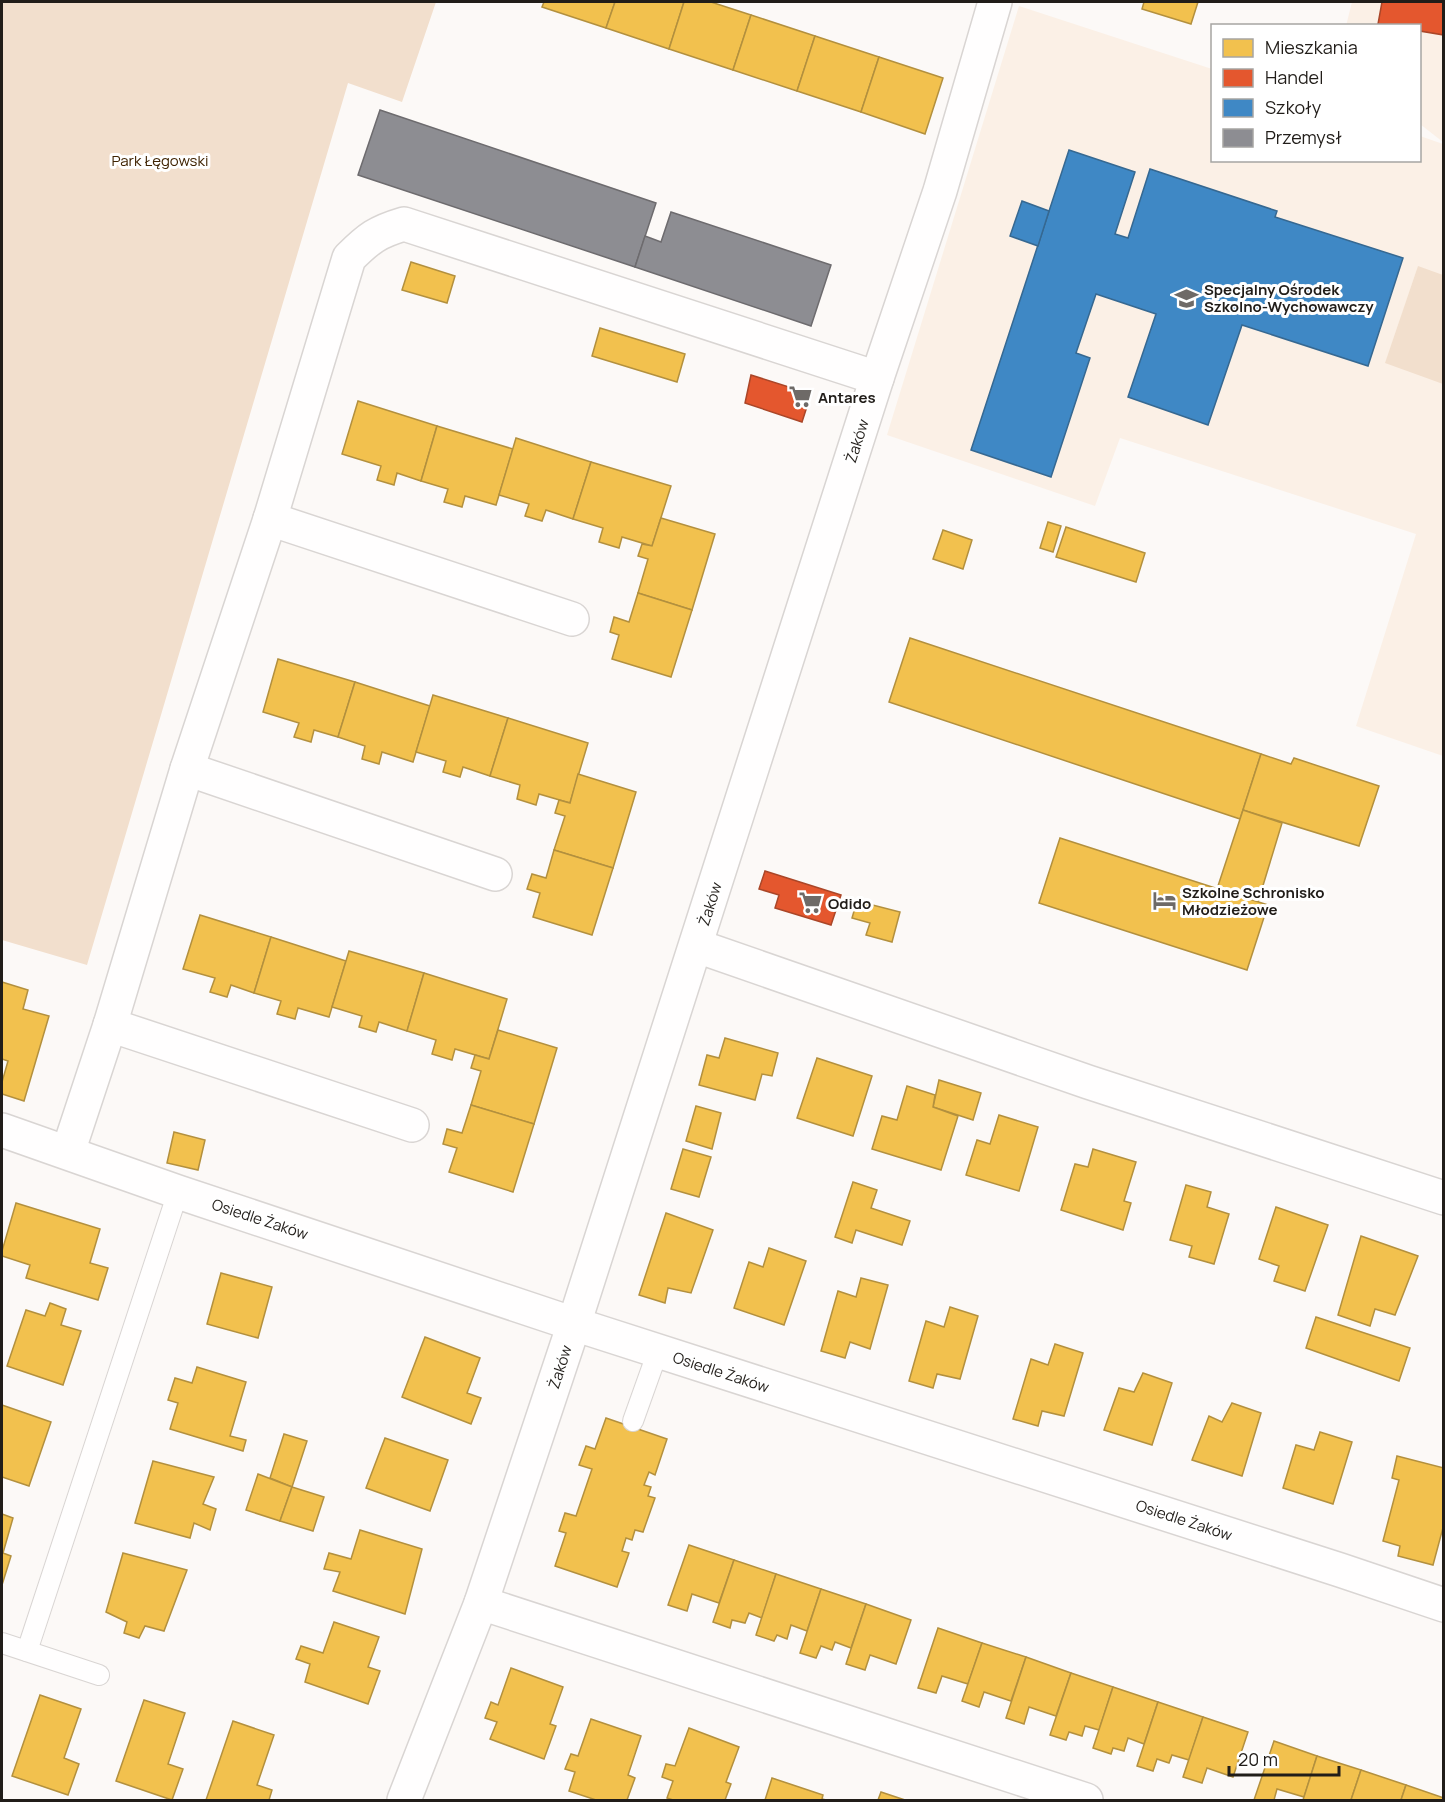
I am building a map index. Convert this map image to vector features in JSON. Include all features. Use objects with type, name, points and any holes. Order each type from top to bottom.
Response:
[{"type":"street","name":"Żaków","points":[[404,1800],[481,1603],[574,1324],[940,191],[995,2]]},
{"type":"street","points":[[69,1152],[187,769],[270,519],[349,258],[381,231],[404,224],[878,378]]},
{"type":"street","points":[[270,519],[572,619]]},
{"type":"street","points":[[187,769],[495,874]]},
{"type":"street","points":[[697,946],[1088,1082],[1443,1198]]},
{"type":"street","points":[[110,1024],[412,1125]]},
{"type":"street","name":"Osiedle Żaków","points":[[2,1130],[178,1192],[574,1324],[1443,1605]]},
{"type":"street","points":[[481,1603],[1086,1800]]},
{"type":"lane","points":[[27,1651],[178,1192]]},
{"type":"lane","points":[[633,1421],[658,1351]]},
{"type":"lane","points":[[2,1643],[99,1675]]},
{"type":"shaded area","points":[[1352,2],[1443,2],[1443,142],[1421,125],[1421,24],[1346,24]]},
{"type":"shaded area","name":"Specjalny Ośrodek Szkolno-Wychowawczy","points":[[1019,6],[1211,69],[1211,162],[1421,162],[1421,136],[1443,144],[1443,756],[1356,726],[1416,534],[1120,438],[1095,506],[887,435]]},
{"type":"green space","name":"Park Łęgowski","points":[[2,2],[436,2],[402,102],[348,83],[87,965],[2,940]]},
{"type":"green space","points":[[1418,266],[1443,275],[1443,384],[1385,363]]},
{"type":"building: Mieszkania","points":[[544,2],[615,2],[606,28],[542,7]]},
{"type":"building: Mieszkania","points":[[615,2],[684,2],[669,49],[606,28]]},
{"type":"building: Mieszkania","points":[[684,2],[711,2],[751,15],[733,70],[669,49]]},
{"type":"building: Mieszkania","points":[[1144,2],[1198,2],[1191,24],[1142,9]]},
{"type":"building: Mieszkania","points":[[751,15],[815,36],[797,91],[733,70]]},
{"type":"building: Mieszkania","points":[[815,36],[879,57],[861,112],[797,91]]},
{"type":"building: Mieszkania","points":[[879,57],[943,78],[925,134],[861,112]]},
{"type":"building: Mieszkania","points":[[411,262],[455,276],[447,303],[402,290]]},
{"type":"building: Mieszkania","points":[[600,328],[685,354],[677,382],[592,356]]},
{"type":"building: Mieszkania","points":[[358,401],[437,426],[421,481],[397,473],[394,485],[377,480],[381,466],[342,454]]},
{"type":"building: Mieszkania","points":[[437,426],[513,449],[496,505],[465,496],[462,507],[444,502],[448,489],[421,481]]},
{"type":"building: Mieszkania","points":[[516,438],[591,462],[573,519],[546,510],[542,521],[525,516],[529,504],[499,495]]},
{"type":"building: Mieszkania","points":[[591,462],[671,486],[652,546],[622,537],[619,548],[599,542],[603,528],[573,519]]},
{"type":"building: Mieszkania","points":[[661,518],[715,534],[692,610],[638,593],[648,559],[638,556],[642,544],[652,546]]},
{"type":"building: Mieszkania","points":[[1048,522],[1061,526],[1053,552],[1040,548]]},
{"type":"building: Mieszkania","points":[[1066,527],[1145,553],[1136,582],[1056,557]]},
{"type":"building: Mieszkania","points":[[943,530],[972,540],[963,569],[933,559]]},
{"type":"building: Mieszkania","points":[[638,593],[692,610],[671,677],[612,659],[619,635],[610,632],[614,617],[629,622]]},
{"type":"building: Mieszkania","points":[[910,638],[1261,754],[1240,819],[889,702]]},
{"type":"building: Mieszkania","points":[[278,659],[355,682],[338,737],[314,730],[311,742],[294,737],[299,723],[263,712]]},
{"type":"building: Mieszkania","points":[[355,682],[430,706],[413,762],[382,752],[379,764],[362,759],[365,746],[338,737]]},
{"type":"building: Mieszkania","points":[[433,695],[508,718],[490,776],[463,767],[460,777],[443,772],[446,761],[416,752]]},
{"type":"building: Mieszkania","points":[[508,718],[588,743],[570,803],[539,794],[536,805],[517,799],[520,785],[490,776]]},
{"type":"building: Mieszkania","points":[[1261,754],[1291,764],[1294,758],[1379,786],[1359,846],[1243,810]]},
{"type":"building: Mieszkania","points":[[578,774],[636,792],[613,868],[554,850],[565,816],[555,813],[559,800],[570,803]]},
{"type":"building: Mieszkania","points":[[1243,810],[1282,823],[1258,902],[1217,889]]},
{"type":"building: Mieszkania","points":[[1060,838],[1268,905],[1247,970],[1039,903]]},
{"type":"building: Mieszkania","points":[[554,850],[613,868],[592,935],[533,917],[540,893],[527,889],[532,874],[546,878]]},
{"type":"building: Mieszkania","points":[[857,901],[900,912],[892,942],[866,935],[870,923],[852,918]]},
{"type":"building: Mieszkania","points":[[200,915],[271,937],[254,993],[231,985],[227,997],[210,992],[215,978],[183,969]]},
{"type":"building: Mieszkania","points":[[271,937],[346,961],[329,1017],[298,1008],[295,1019],[277,1014],[281,1001],[254,993]]},
{"type":"building: Mieszkania","points":[[349,951],[424,973],[407,1031],[379,1022],[376,1032],[359,1027],[362,1016],[332,1007]]},
{"type":"building: Mieszkania","points":[[424,973],[507,999],[489,1059],[455,1049],[452,1060],[432,1054],[436,1040],[407,1031]]},
{"type":"building: Mieszkania","points":[[2,982],[28,990],[23,1009],[49,1016],[24,1101],[2,1094],[2,1082],[8,1061],[2,1059]]},
{"type":"building: Mieszkania","points":[[498,1030],[557,1048],[534,1124],[471,1105],[481,1071],[471,1068],[475,1055],[489,1059]]},
{"type":"building: Mieszkania","points":[[725,1038],[778,1053],[772,1076],[762,1074],[755,1100],[699,1085],[707,1055],[719,1058]]},
{"type":"building: Mieszkania","points":[[817,1058],[872,1076],[853,1136],[797,1118]]},
{"type":"building: Mieszkania","points":[[939,1080],[981,1093],[973,1120],[933,1107]]},
{"type":"building: Mieszkania","points":[[907,1086],[935,1095],[933,1107],[958,1116],[941,1170],[872,1149],[882,1116],[897,1120]]},
{"type":"building: Mieszkania","points":[[471,1105],[534,1124],[513,1192],[449,1172],[457,1148],[443,1144],[447,1129],[462,1133]]},
{"type":"building: Mieszkania","points":[[696,1106],[721,1113],[712,1149],[686,1141]]},
{"type":"building: Mieszkania","points":[[999,1115],[1038,1127],[1019,1191],[966,1175],[977,1140],[990,1144]]},
{"type":"building: Mieszkania","points":[[174,1132],[205,1140],[198,1170],[167,1163]]},
{"type":"building: Mieszkania","points":[[683,1149],[711,1157],[699,1197],[671,1189]]},
{"type":"building: Mieszkania","points":[[1093,1149],[1136,1162],[1124,1201],[1131,1203],[1123,1230],[1061,1210],[1075,1164],[1088,1167]]},
{"type":"building: Mieszkania","points":[[853,1182],[877,1190],[871,1208],[910,1221],[902,1245],[856,1230],[852,1243],[835,1237]]},
{"type":"building: Mieszkania","points":[[1186,1185],[1211,1192],[1207,1207],[1229,1214],[1214,1264],[1189,1257],[1192,1246],[1170,1240]]},
{"type":"building: Mieszkania","points":[[16,1203],[100,1229],[90,1263],[108,1268],[98,1300],[26,1278],[30,1265],[2,1256]]},
{"type":"building: Mieszkania","points":[[1276,1207],[1328,1225],[1305,1291],[1274,1281],[1279,1266],[1259,1259]]},
{"type":"building: Mieszkania","points":[[666,1213],[713,1230],[691,1293],[668,1288],[665,1303],[639,1295]]},
{"type":"building: Mieszkania","points":[[1361,1236],[1418,1256],[1395,1315],[1375,1309],[1370,1326],[1338,1315]]},
{"type":"building: Mieszkania","points":[[769,1248],[806,1261],[784,1325],[734,1308],[749,1262],[763,1267]]},
{"type":"building: Mieszkania","points":[[221,1273],[272,1287],[258,1338],[207,1324]]},
{"type":"building: Mieszkania","points":[[861,1278],[888,1285],[870,1349],[850,1342],[845,1358],[821,1351],[838,1291],[856,1297]]},
{"type":"building: Mieszkania","points":[[50,1303],[66,1309],[61,1325],[81,1331],[63,1385],[7,1366],[26,1310],[45,1316]]},
{"type":"building: Mieszkania","points":[[950,1307],[978,1316],[960,1379],[937,1374],[933,1388],[909,1381],[926,1321],[944,1327]]},
{"type":"building: Mieszkania","points":[[1316,1317],[1410,1348],[1399,1381],[1306,1348]]},
{"type":"building: Mieszkania","points":[[425,1337],[480,1358],[467,1393],[481,1398],[471,1424],[402,1397]]},
{"type":"building: Mieszkania","points":[[1055,1344],[1083,1353],[1064,1416],[1042,1411],[1038,1426],[1013,1419],[1031,1359],[1048,1365]]},
{"type":"building: Mieszkania","points":[[197,1367],[246,1382],[230,1436],[246,1440],[243,1451],[170,1429],[178,1403],[168,1400],[175,1378],[192,1383]]},
{"type":"building: Mieszkania","points":[[1143,1373],[1172,1383],[1152,1445],[1104,1430],[1119,1388],[1134,1392]]},
{"type":"building: Mieszkania","points":[[1232,1403],[1261,1413],[1242,1476],[1192,1460],[1209,1416],[1222,1422]]},
{"type":"building: Mieszkania","points":[[2,1405],[51,1422],[29,1486],[2,1477]]},
{"type":"building: Mieszkania","points":[[606,1418],[667,1439],[655,1475],[649,1472],[644,1485],[651,1487],[648,1496],[655,1498],[643,1532],[635,1530],[632,1540],[626,1538],[622,1551],[629,1553],[617,1587],[555,1566],[566,1533],[559,1531],[565,1513],[576,1516],[592,1469],[579,1465],[586,1446],[595,1449]]},
{"type":"building: Mieszkania","points":[[1320,1432],[1352,1442],[1333,1504],[1283,1488],[1296,1445],[1314,1450]]},
{"type":"building: Mieszkania","points":[[284,1434],[307,1441],[292,1487],[270,1478]]},
{"type":"building: Mieszkania","points":[[385,1438],[448,1460],[430,1511],[366,1488]]},
{"type":"building: Mieszkania","points":[[1397,1456],[1444,1468],[1444,1524],[1433,1565],[1398,1556],[1400,1546],[1383,1541],[1399,1480],[1392,1478]]},
{"type":"building: Mieszkania","points":[[153,1461],[214,1477],[203,1504],[216,1509],[210,1530],[194,1523],[190,1538],[135,1523]]},
{"type":"building: Mieszkania","points":[[258,1474],[292,1487],[280,1521],[246,1510]]},
{"type":"building: Mieszkania","points":[[292,1487],[324,1497],[313,1531],[280,1521]]},
{"type":"building: Mieszkania","points":[[2,1514],[13,1518],[3,1553],[11,1556],[2,1585]]},
{"type":"building: Mieszkania","points":[[360,1530],[422,1549],[405,1614],[333,1591],[340,1572],[324,1569],[329,1553],[351,1559]]},
{"type":"building: Mieszkania","points":[[689,1545],[734,1560],[719,1603],[692,1594],[687,1611],[668,1605]]},
{"type":"building: Mieszkania","points":[[123,1553],[187,1570],[164,1631],[145,1626],[139,1638],[124,1633],[127,1622],[106,1612]]},
{"type":"building: Mieszkania","points":[[734,1560],[776,1574],[762,1618],[749,1613],[745,1623],[732,1620],[730,1628],[713,1622]]},
{"type":"building: Mieszkania","points":[[776,1574],[821,1589],[807,1631],[791,1625],[787,1639],[777,1635],[774,1641],[756,1635]]},
{"type":"building: Mieszkania","points":[[821,1589],[866,1604],[851,1648],[835,1642],[832,1650],[821,1646],[816,1658],[800,1653]]},
{"type":"building: Mieszkania","points":[[866,1604],[911,1620],[896,1664],[870,1655],[865,1670],[846,1664]]},
{"type":"building: Mieszkania","points":[[334,1622],[379,1637],[368,1667],[380,1671],[368,1704],[305,1682],[310,1664],[296,1659],[301,1646],[323,1653]]},
{"type":"building: Mieszkania","points":[[938,1628],[982,1643],[968,1684],[942,1676],[936,1693],[918,1688]]},
{"type":"building: Mieszkania","points":[[982,1643],[1026,1657],[1011,1701],[984,1692],[979,1707],[962,1701]]},
{"type":"building: Mieszkania","points":[[1026,1657],[1071,1673],[1056,1716],[1029,1707],[1024,1724],[1006,1718]]},
{"type":"building: Mieszkania","points":[[511,1668],[563,1687],[550,1724],[556,1726],[544,1759],[490,1739],[497,1722],[485,1718],[491,1702],[498,1705]]},
{"type":"building: Mieszkania","points":[[1071,1673],[1113,1687],[1099,1730],[1085,1726],[1082,1736],[1069,1732],[1066,1740],[1050,1735]]},
{"type":"building: Mieszkania","points":[[1113,1687],[1158,1702],[1144,1744],[1128,1738],[1124,1751],[1113,1748],[1111,1754],[1093,1748]]},
{"type":"building: Mieszkania","points":[[40,1695],[81,1709],[64,1758],[79,1764],[68,1795],[12,1776]]},
{"type":"building: Mieszkania","points":[[144,1700],[185,1713],[168,1764],[183,1769],[172,1800],[116,1781]]},
{"type":"building: Mieszkania","points":[[1158,1702],[1203,1717],[1189,1760],[1172,1755],[1169,1763],[1157,1759],[1153,1771],[1137,1766]]},
{"type":"building: Mieszkania","points":[[1203,1717],[1248,1732],[1233,1777],[1207,1768],[1202,1783],[1183,1777]]},
{"type":"building: Mieszkania","points":[[591,1719],[641,1736],[628,1775],[635,1778],[627,1800],[596,1800],[569,1791],[575,1772],[565,1769],[571,1754],[578,1756]]},
{"type":"building: Mieszkania","points":[[233,1721],[274,1735],[257,1785],[272,1790],[269,1800],[206,1800]]},
{"type":"building: Mieszkania","points":[[689,1728],[739,1747],[726,1782],[731,1784],[725,1800],[667,1798],[673,1781],[662,1777],[666,1764],[675,1766]]},
{"type":"building: Mieszkania","points":[[1274,1741],[1317,1756],[1304,1797],[1277,1789],[1274,1800],[1254,1800]]},
{"type":"building: Mieszkania","points":[[1317,1756],[1361,1770],[1351,1800],[1303,1800]]},
{"type":"building: Mieszkania","points":[[1361,1770],[1406,1785],[1401,1800],[1351,1800]]},
{"type":"building: Mieszkania","points":[[772,1778],[823,1795],[822,1799],[826,1800],[765,1800]]},
{"type":"building: Mieszkania","points":[[1406,1785],[1444,1798],[1444,1800],[1401,1800]]},
{"type":"building: Mieszkania","points":[[881,1792],[905,1800],[878,1800]]},
{"type":"building: Handel","points":[[1382,2],[1444,2],[1444,35],[1421,31],[1421,24],[1378,24]]},
{"type":"building: Handel","points":[[751,375],[811,394],[802,422],[745,403]]},
{"type":"building: Handel","points":[[765,871],[841,895],[831,925],[775,908],[779,895],[759,889]]},
{"type":"building: Szkoły","points":[[1069,150],[1135,172],[1115,234],[1128,238],[1150,169],[1277,211],[1275,217],[1403,258],[1368,366],[1242,325],[1208,425],[1128,397],[1156,314],[1096,294],[1076,353],[1090,358],[1051,477],[971,450]]},
{"type":"building: Szkoły","points":[[1022,201],[1049,211],[1038,246],[1010,236]]},
{"type":"building: Przemysł","points":[[380,110],[656,203],[635,267],[358,175]]},
{"type":"building: Przemysł","points":[[671,212],[831,265],[811,326],[635,267],[645,236],[661,242]]},
{"type":"place","name":"Specjalny Ośrodek Szkolno-Wychowawczy","points":[[1186,298]]},
{"type":"place","name":"Antares","points":[[800,397]]},
{"type":"place","name":"Szkolne Schronisko Młodzieżowe","points":[[1164,901]]},
{"type":"place","name":"Odido","points":[[810,903]]}]
